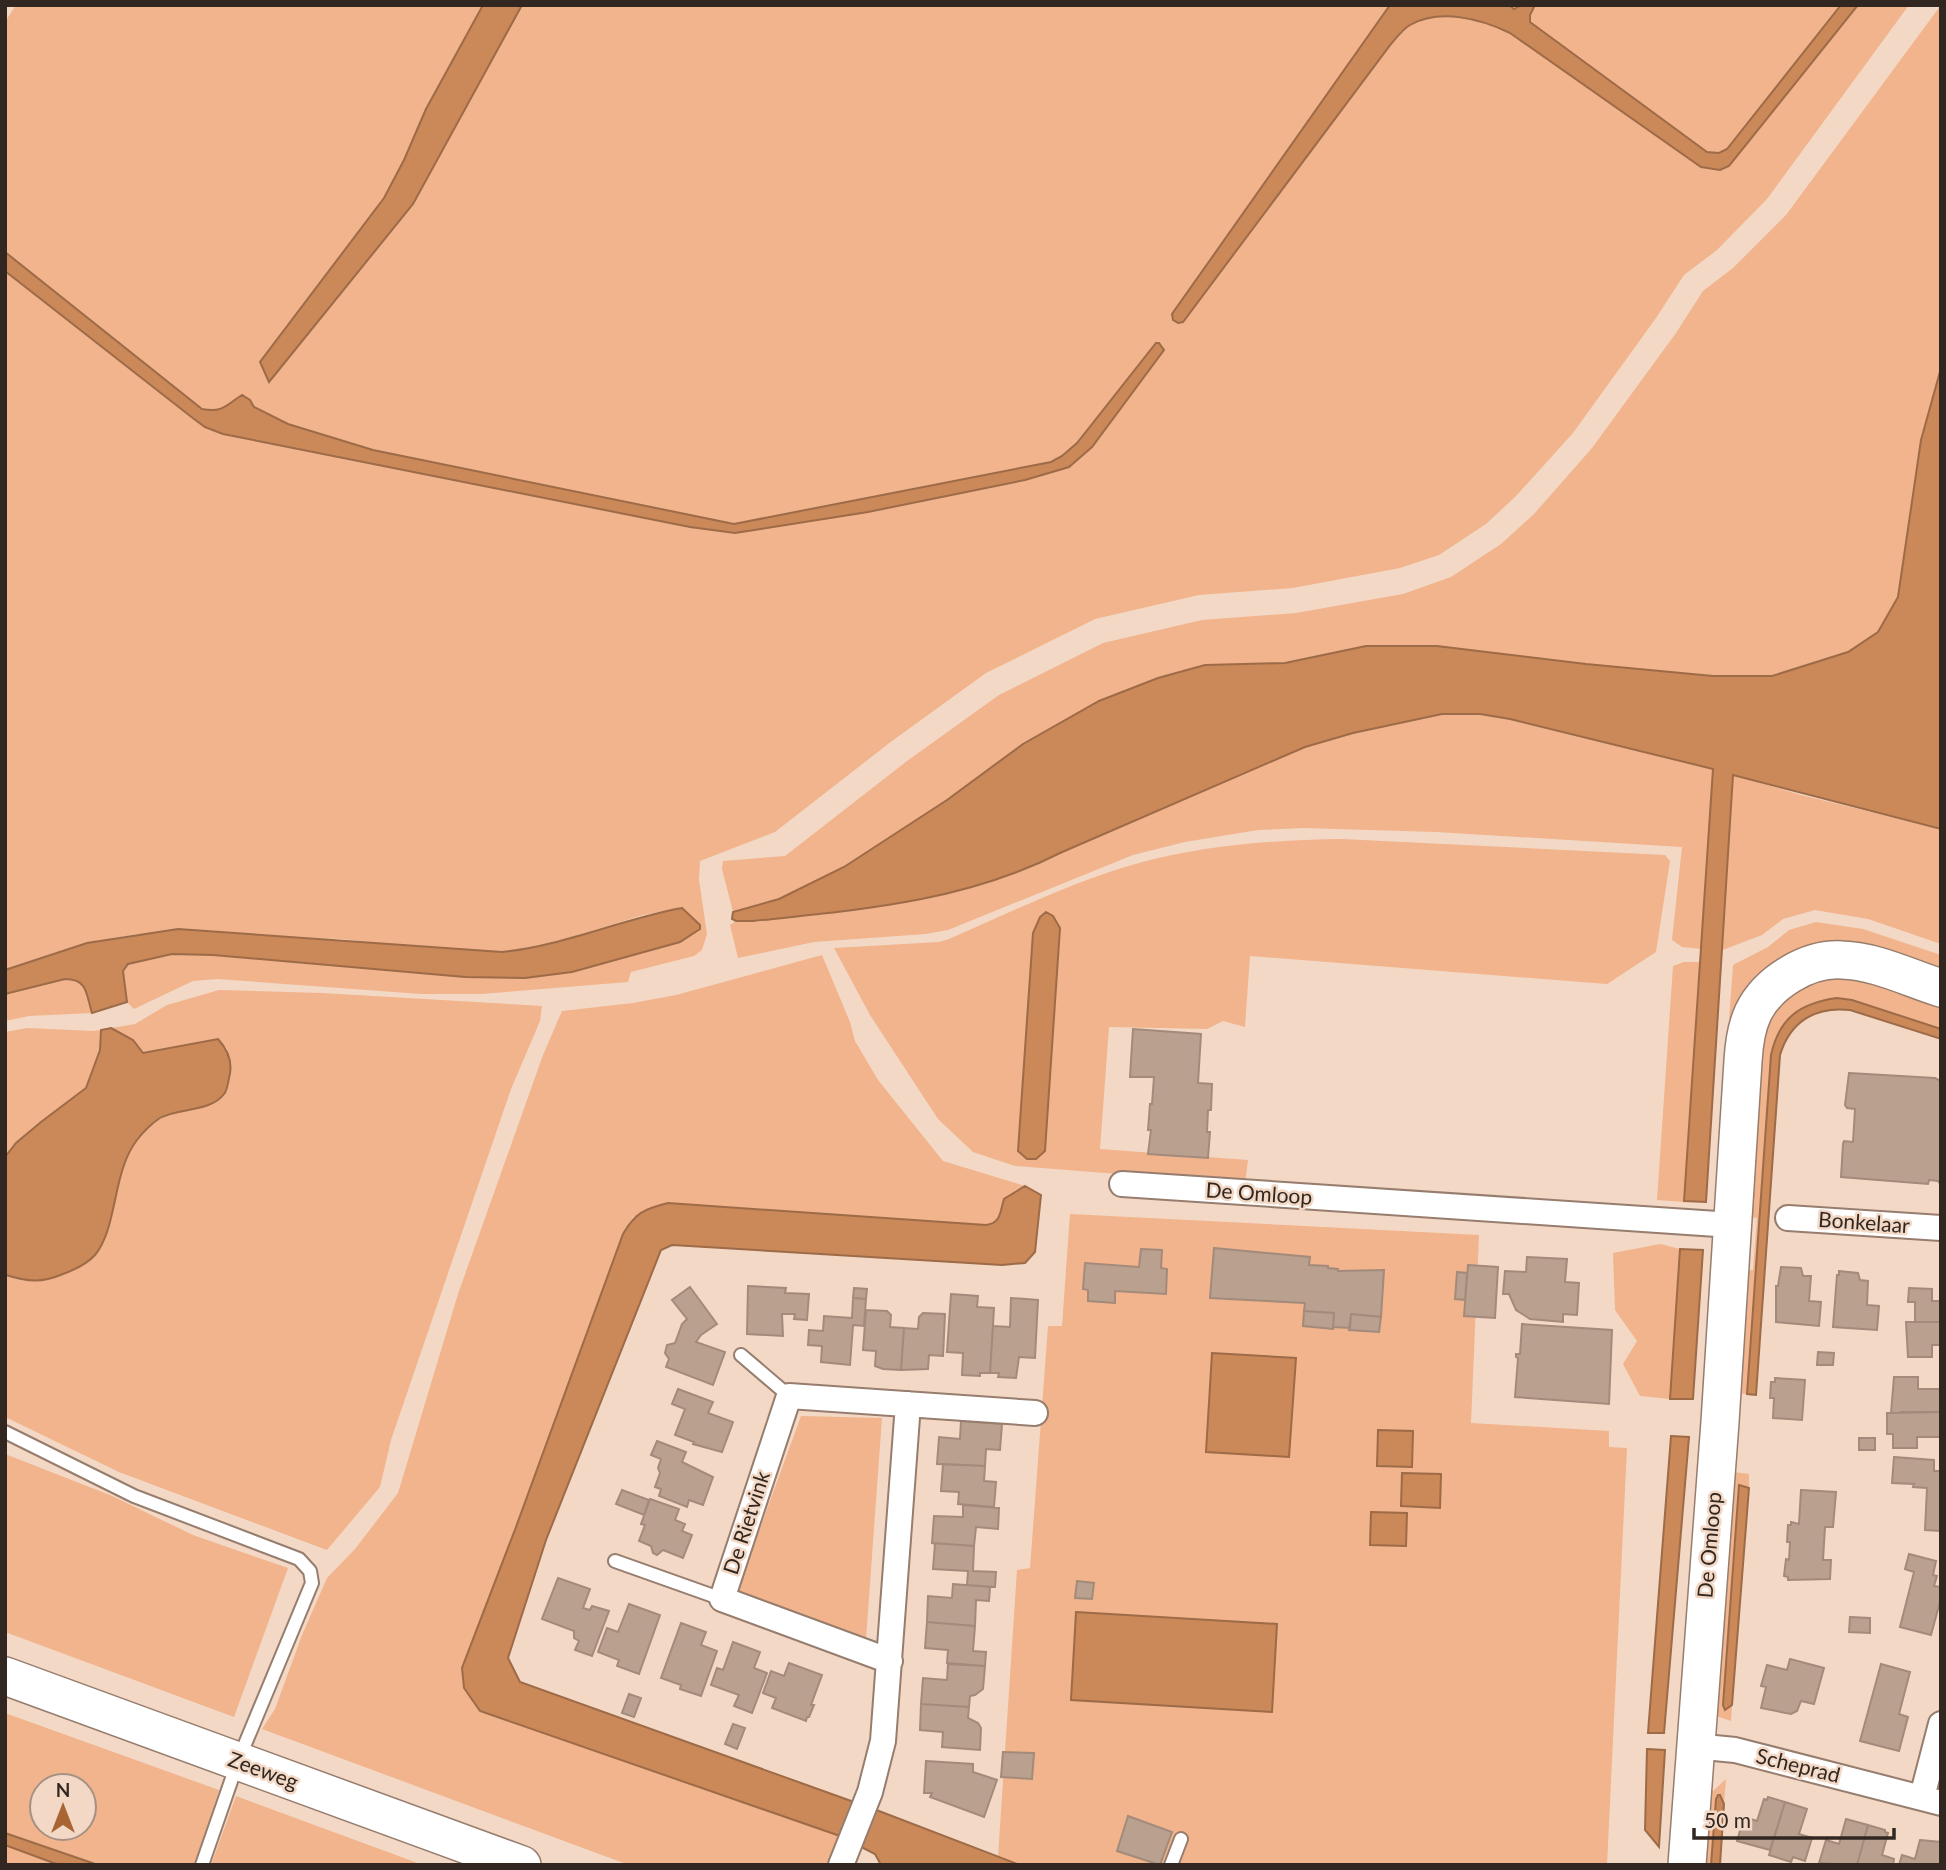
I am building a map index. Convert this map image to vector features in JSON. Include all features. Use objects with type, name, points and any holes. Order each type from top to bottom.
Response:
[{"type":"street","name":"De Omloop","points":[[1687,1865],[1720,1422],[1744,1044],[1755,1010],[1770,991],[1803,968],[1821,961],[1841,960],[1874,966],[1941,988]]},
{"type":"street","name":"De Omloop","points":[[1122,1184],[1732,1225]]},
{"type":"street","name":"Bonkelaar","points":[[1788,1218],[1941,1228]]},
{"type":"street","points":[[789,1396],[1035,1413]]},
{"type":"street","name":"De Rietvink","points":[[789,1396],[722,1598],[890,1661]]},
{"type":"street","points":[[845,1854],[865,1803],[883,1741],[908,1404]]},
{"type":"street","name":"Zeeweg","points":[[5,1676],[522,1865]]},
{"type":"street","points":[[1931,1800],[1941,1724]]},
{"type":"street","name":"Scheprad","points":[[1695,1746],[1735,1750],[1931,1800]]},
{"type":"lane","points":[[741,1355],[789,1396]]},
{"type":"lane","points":[[5,1432],[134,1496],[299,1559],[310,1571],[312,1583],[238,1761],[202,1865]]},
{"type":"lane","points":[[615,1561],[722,1598]]},
{"type":"lane","points":[[1171,1865],[1181,1839]]},
{"type":"shaded area","points":[[16,5],[483,5],[426,109],[384,198],[260,361],[413,204],[522,5],[1390,5],[1172,314],[1173,320],[1183,322],[1391,44],[1410,25],[1434,17],[1460,17],[1486,23],[1510,33],[1701,167],[1720,170],[1729,166],[1858,5],[1909,5],[1767,199],[1717,250],[1684,275],[1573,433],[1516,496],[1486,524],[1439,555],[1400,568],[1293,588],[1199,595],[1095,619],[986,673],[892,741],[775,832],[700,861],[699,880],[707,934],[702,950],[694,956],[631,972],[628,982],[481,994],[421,994],[218,979],[193,981],[134,1009],[127,1002],[123,970],[128,964],[173,954],[213,955],[465,977],[525,978],[572,972],[680,942],[700,929],[700,925],[682,908],[643,915],[546,945],[502,952],[440,950],[342,939],[137,934],[87,943],[5,970],[5,271],[194,419],[223,434],[690,527],[735,533],[868,512],[1025,480],[1069,467],[1156,343],[1077,443],[1062,457],[1051,462],[734,524],[373,450],[288,424],[254,407],[249,400],[238,397],[222,408],[202,409],[5,252],[5,22]]},
{"type":"shaded area","points":[[483,5],[522,5],[413,204],[269,382],[260,362],[384,198],[426,109]]},
{"type":"shaded area","points":[[1390,5],[1509,5],[1514,9],[1521,5],[1535,5],[1530,22],[1707,152],[1719,153],[1727,149],[1841,5],[1858,5],[1729,166],[1720,170],[1701,167],[1510,33],[1486,23],[1460,17],[1434,17],[1410,25],[1391,44],[1183,322],[1173,320],[1172,314]]},
{"type":"shaded area","points":[[1535,5],[1841,5],[1727,149],[1719,153],[1707,152],[1530,22]]},
{"type":"shaded area","points":[[1941,5],[1941,368],[1921,440],[1898,597],[1878,632],[1848,652],[1772,676],[1713,676],[1437,646],[1366,646],[1285,663],[1205,665],[1158,678],[1099,701],[1023,744],[947,800],[844,867],[779,899],[733,912],[722,869],[723,861],[785,856],[907,761],[999,695],[1103,643],[1202,620],[1296,613],[1403,594],[1451,577],[1501,544],[1534,514],[1592,448],[1676,333],[1703,291],[1733,268],[1786,215]]},
{"type":"shaded area","points":[[5,252],[202,409],[220,409],[242,395],[250,400],[254,407],[288,424],[373,450],[734,524],[1051,462],[1077,443],[1156,343],[1164,350],[1092,447],[1069,467],[1025,480],[868,512],[735,533],[690,527],[223,434],[194,419],[5,271]]},
{"type":"shaded area","points":[[1941,368],[1941,829],[1733,775],[1706,1202],[1684,1201],[1713,769],[1510,719],[1480,714],[1442,714],[1353,733],[1305,747],[1024,870],[986,883],[871,908],[753,921],[732,919],[733,912],[779,899],[844,867],[947,800],[1023,744],[1099,701],[1158,678],[1205,665],[1285,663],[1366,646],[1437,646],[1713,676],[1772,676],[1848,652],[1878,632],[1898,597],[1921,440]]},
{"type":"shaded area","points":[[1442,714],[1480,714],[1510,719],[1714,769],[1701,949],[1682,947],[1672,940],[1682,847],[1436,832],[1304,828],[1258,830],[1185,842],[1133,855],[948,930],[814,942],[738,958],[730,925],[736,921],[879,907],[972,887],[1031,866],[1305,747],[1353,733]]},
{"type":"shaded area","points":[[1733,775],[1801,795],[1941,829],[1941,944],[1868,919],[1815,910],[1783,919],[1762,935],[1720,951]]},
{"type":"shaded area","points":[[1342,839],[1665,855],[1670,861],[1656,952],[1607,984],[1250,956],[1245,1027],[1223,1021],[1207,1029],[1109,1027],[1100,1149],[1248,1160],[1245,1184],[1015,1166],[973,1152],[938,1119],[870,1015],[834,948],[939,942],[1067,888],[1115,870],[1164,857],[1265,842]],"holes":[[[1053,916],[1060,928],[1045,1151]]]},
{"type":"shaded area","points":[[682,908],[700,925],[700,929],[680,942],[572,972],[525,978],[465,977],[213,955],[172,954],[128,964],[123,971],[127,1002],[92,1013],[85,989],[73,980],[65,979],[5,994],[5,970],[87,943],[178,929],[502,952],[547,944]]},
{"type":"shaded area","points":[[1046,912],[1053,916],[1060,928],[1045,1151],[1036,1159],[1027,1159],[1018,1151],[1033,933],[1040,917]]},
{"type":"shaded area","points":[[1816,922],[1863,929],[1941,955],[1941,975],[1888,958],[1761,986],[1716,1200],[1733,965],[1768,947],[1789,930]]},
{"type":"shaded area","points":[[822,955],[850,1022],[855,1041],[878,1080],[943,1161],[1025,1186],[1010,1195],[995,1221],[986,1225],[668,1203],[633,1217],[623,1234],[462,1668],[480,1711],[840,1836],[828,1865],[629,1865],[262,1729],[275,1709],[302,1635],[327,1578],[355,1549],[398,1493],[458,1294],[543,1055],[562,1011],[676,995]]},
{"type":"shaded area","points":[[1684,962],[1701,962],[1684,1202],[1657,1200],[1673,966]]},
{"type":"shaded area","points":[[1854,978],[1941,1003],[1941,1029],[1852,1000],[1807,1005],[1771,1055],[1747,1394],[1731,1393],[1746,1270],[1753,1270],[1757,1218],[1749,1217],[1759,1032],[1790,996],[1820,980]]},
{"type":"shaded area","points":[[65,979],[79,980],[84,986],[92,1013],[29,1016],[5,1021],[5,994]]},
{"type":"shaded area","points":[[219,990],[542,1006],[540,1021],[511,1089],[391,1440],[380,1487],[327,1550],[119,1472],[5,1417],[5,1274],[23,1281],[106,1236],[116,1187],[137,1139],[148,1127],[162,1118],[208,1105],[231,1072],[227,1049],[218,1039],[143,1053],[133,1040],[100,1038],[100,1050],[86,1088],[16,1143],[5,1157],[5,1032],[27,1028],[94,1031],[135,1024],[167,1005]]},
{"type":"shaded area","points":[[1837,998],[1852,1000],[1941,1029],[1941,1039],[1850,1010],[1837,1009],[1806,1019],[1797,1025],[1784,1043],[1780,1055],[1756,1395],[1747,1394],[1771,1055],[1779,1031],[1793,1015],[1812,1004]]},
{"type":"shaded area","points":[[111,1028],[133,1040],[143,1053],[218,1039],[230,1062],[226,1091],[211,1104],[160,1118],[139,1137],[123,1168],[108,1230],[92,1258],[76,1269],[48,1279],[28,1280],[6,1275],[5,1157],[16,1143],[86,1088],[100,1050],[101,1030]]},
{"type":"shaded area","points":[[1025,1186],[1041,1195],[1035,1252],[1025,1263],[1002,1265],[672,1245],[661,1250],[546,1540],[508,1658],[520,1682],[879,1811],[1020,1865],[881,1865],[875,1854],[840,1836],[480,1711],[464,1688],[462,1668],[623,1234],[636,1217],[646,1210],[668,1203],[986,1225],[995,1222],[1004,1199]]},
{"type":"shaded area","points":[[1070,1214],[1479,1235],[1471,1423],[1609,1431],[1609,1447],[1627,1448],[1607,1865],[1020,1865],[998,1857],[1017,1570],[1030,1568],[1048,1326],[1062,1326]]},
{"type":"shaded area","points":[[1660,1244],[1680,1249],[1670,1399],[1640,1396],[1623,1364],[1637,1341],[1615,1310],[1613,1253]]},
{"type":"shaded area","points":[[1680,1249],[1703,1250],[1693,1399],[1670,1399]]},
{"type":"shaded area","points":[[1212,1353],[1296,1358],[1289,1457],[1206,1452]]},
{"type":"shaded area","points":[[801,1416],[882,1418],[866,1639],[736,1594]]},
{"type":"shaded area","points":[[1378,1430],[1413,1431],[1412,1467],[1377,1466]]},
{"type":"shaded area","points":[[1671,1436],[1689,1437],[1664,1733],[1648,1733]]},
{"type":"shaded area","points":[[5,1454],[110,1495],[193,1535],[288,1568],[234,1717],[5,1632]]},
{"type":"shaded area","points":[[1733,1472],[1749,1474],[1749,1488],[1739,1486],[1723,1705],[1726,1710],[1732,1705],[1731,1721],[1713,1712]]},
{"type":"shaded area","points":[[1402,1473],[1441,1474],[1440,1508],[1401,1506]]},
{"type":"shaded area","points":[[1739,1485],[1749,1488],[1732,1705],[1725,1710],[1723,1705]]},
{"type":"shaded area","points":[[1371,1512],[1407,1513],[1406,1546],[1370,1545]]},
{"type":"shaded area","points":[[1076,1612],[1277,1624],[1272,1712],[1071,1700]]},
{"type":"shaded area","points":[[5,1713],[219,1790],[196,1865],[98,1865],[31,1842],[98,1842],[98,1772],[28,1772],[28,1841],[5,1833]]},
{"type":"shaded area","points":[[1647,1749],[1665,1750],[1659,1847],[1645,1830]]},
{"type":"shaded area","points":[[1726,1779],[1724,1804],[1722,1797],[1716,1799],[1711,1865],[1699,1865],[1708,1790],[1713,1791]]},
{"type":"shaded area","points":[[1718,1795],[1724,1804],[1720,1865],[1711,1865],[1716,1799]]},
{"type":"shaded area","points":[[236,1796],[423,1865],[211,1865]]},
{"type":"shaded area","points":[[5,1833],[98,1865],[59,1865],[5,1845]]},
{"type":"shaded area","points":[[5,1845],[59,1865],[10,1865],[5,1862]]},
{"type":"building","points":[[1133,1029],[1201,1034],[1198,1083],[1212,1084],[1211,1110],[1208,1110],[1208,1158],[1148,1154],[1154,1077],[1130,1077]]},
{"type":"building","points":[[1849,1073],[1935,1078],[1941,1081],[1941,1185],[1938,1181],[1929,1180],[1928,1184],[1841,1177],[1844,1141],[1853,1142],[1855,1109],[1845,1105]]},
{"type":"building","points":[[1214,1248],[1310,1257],[1309,1265],[1328,1266],[1338,1271],[1384,1270],[1381,1317],[1351,1314],[1350,1328],[1333,1327],[1334,1313],[1304,1311],[1305,1303],[1210,1298]]},
{"type":"building","points":[[1141,1249],[1162,1250],[1161,1268],[1167,1269],[1166,1294],[1115,1291],[1115,1303],[1088,1301],[1088,1290],[1083,1289],[1085,1263],[1139,1267]]},
{"type":"building","points":[[1527,1257],[1567,1259],[1565,1282],[1579,1283],[1577,1315],[1563,1314],[1563,1322],[1530,1319],[1516,1310],[1509,1294],[1503,1294],[1505,1271],[1526,1272]]},
{"type":"building","points":[[1468,1265],[1498,1267],[1495,1318],[1464,1316]]},
{"type":"building","points":[[1781,1267],[1801,1268],[1803,1276],[1811,1276],[1809,1301],[1821,1302],[1819,1326],[1776,1322],[1776,1286]]},
{"type":"building","points":[[1839,1271],[1858,1273],[1860,1280],[1868,1281],[1867,1305],[1879,1306],[1877,1330],[1833,1327]]},
{"type":"building","points":[[1457,1272],[1467,1273],[1465,1300],[1455,1299]]},
{"type":"building","points":[[748,1286],[786,1288],[785,1293],[809,1294],[807,1320],[794,1319],[795,1314],[782,1314],[783,1336],[747,1334]]},
{"type":"building","points":[[690,1287],[717,1324],[696,1342],[725,1352],[713,1385],[666,1367],[669,1359],[665,1353],[667,1345],[675,1343],[682,1324],[687,1319],[672,1300]]},
{"type":"building","points":[[854,1288],[867,1289],[866,1299],[853,1298]]},
{"type":"building","points":[[1909,1288],[1932,1289],[1932,1301],[1941,1301],[1941,1322],[1915,1322],[1915,1302],[1908,1302]]},
{"type":"building","points":[[951,1294],[978,1296],[977,1307],[994,1308],[990,1373],[980,1373],[980,1376],[962,1375],[963,1353],[947,1352]]},
{"type":"building","points":[[853,1298],[866,1299],[864,1326],[853,1325],[850,1365],[821,1362],[822,1346],[808,1345],[809,1330],[823,1331],[824,1316],[852,1318]]},
{"type":"building","points":[[1011,1298],[1038,1300],[1035,1358],[1019,1357],[1016,1378],[998,1377],[999,1373],[990,1373],[993,1326],[1010,1327]]},
{"type":"building","points":[[866,1310],[887,1311],[891,1315],[890,1327],[904,1328],[901,1370],[875,1366],[876,1351],[863,1350]]},
{"type":"building","points":[[1304,1311],[1334,1313],[1333,1329],[1303,1326]]},
{"type":"building","points":[[923,1313],[945,1314],[943,1356],[929,1355],[928,1369],[901,1370],[904,1328],[918,1329],[919,1317]]},
{"type":"building","points":[[1351,1314],[1381,1317],[1379,1332],[1349,1330]]},
{"type":"building","points":[[1906,1322],[1941,1322],[1941,1345],[1932,1345],[1932,1357],[1908,1357]]},
{"type":"building","points":[[1522,1324],[1612,1330],[1609,1404],[1515,1397],[1516,1354],[1520,1354]]},
{"type":"building","points":[[1818,1352],[1834,1353],[1833,1365],[1817,1365]]},
{"type":"building","points":[[1894,1377],[1918,1377],[1918,1389],[1941,1389],[1941,1412],[1891,1413]]},
{"type":"building","points":[[1775,1378],[1805,1380],[1802,1420],[1773,1418],[1774,1398],[1770,1398],[1771,1382],[1775,1382]]},
{"type":"building","points":[[678,1389],[713,1402],[708,1413],[733,1422],[722,1452],[693,1444],[694,1442],[675,1435],[685,1409],[672,1404]]},
{"type":"building","points":[[1941,1412],[1941,1437],[1917,1437],[1917,1448],[1893,1448],[1893,1434],[1887,1434],[1887,1413]]},
{"type":"building","points":[[961,1421],[1002,1424],[1000,1450],[986,1449],[985,1466],[937,1464],[939,1437],[960,1439]]},
{"type":"building","points":[[1859,1438],[1875,1438],[1875,1450],[1859,1450]]},
{"type":"building","points":[[657,1441],[686,1452],[682,1462],[713,1477],[703,1505],[689,1500],[687,1507],[659,1496],[661,1489],[655,1487],[661,1459],[651,1455]]},
{"type":"building","points":[[1894,1457],[1934,1460],[1934,1471],[1941,1471],[1941,1531],[1925,1530],[1927,1488],[1913,1487],[1914,1484],[1892,1483]]},
{"type":"building","points":[[943,1464],[985,1466],[984,1481],[996,1482],[994,1507],[958,1504],[959,1492],[941,1491]]},
{"type":"building","points":[[622,1490],[649,1500],[644,1515],[616,1504]]},
{"type":"building","points":[[1801,1490],[1836,1492],[1833,1527],[1825,1527],[1823,1560],[1831,1560],[1830,1579],[1788,1580],[1788,1577],[1784,1576],[1786,1559],[1789,1560],[1788,1525],[1791,1525],[1791,1522],[1799,1524]]},
{"type":"building","points":[[650,1499],[679,1509],[675,1520],[685,1524],[682,1531],[692,1535],[683,1558],[663,1550],[657,1555],[653,1553],[651,1546],[639,1541],[645,1525],[641,1524]]},
{"type":"building","points":[[963,1505],[999,1508],[998,1529],[976,1527],[974,1546],[932,1543],[934,1516],[963,1517]]},
{"type":"building","points":[[932,1543],[974,1546],[973,1571],[996,1572],[995,1587],[967,1585],[968,1571],[933,1569],[935,1544]]},
{"type":"building","points":[[1909,1554],[1936,1561],[1933,1575],[1937,1576],[1934,1586],[1941,1587],[1941,1598],[1931,1635],[1900,1627],[1914,1572],[1905,1569]]},
{"type":"building","points":[[558,1578],[590,1589],[583,1608],[590,1610],[592,1606],[609,1611],[592,1656],[575,1650],[579,1641],[574,1638],[574,1631],[542,1619]]},
{"type":"building","points":[[1077,1581],[1094,1583],[1092,1599],[1075,1598]]},
{"type":"building","points":[[953,1584],[990,1587],[989,1601],[976,1600],[975,1626],[927,1622],[928,1596],[952,1598]]},
{"type":"building","points":[[629,1604],[660,1615],[639,1674],[617,1666],[619,1660],[598,1652],[607,1628],[618,1632]]},
{"type":"building","points":[[1850,1617],[1870,1618],[1870,1633],[1849,1632]]},
{"type":"building","points":[[927,1622],[975,1626],[973,1651],[986,1652],[985,1666],[947,1663],[948,1650],[925,1648]]},
{"type":"building","points":[[681,1623],[706,1632],[701,1645],[717,1651],[701,1696],[680,1689],[681,1685],[661,1678]]},
{"type":"building","points":[[733,1642],[760,1652],[754,1668],[767,1673],[752,1713],[734,1706],[739,1695],[711,1685],[717,1668],[723,1670]]},
{"type":"building","points":[[1790,1659],[1824,1668],[1814,1704],[1801,1701],[1797,1711],[1791,1714],[1761,1708],[1766,1687],[1761,1686],[1767,1665],[1787,1670]]},
{"type":"building","points":[[789,1663],[822,1675],[811,1705],[814,1705],[806,1721],[772,1708],[776,1698],[763,1693],[771,1671],[784,1676]]},
{"type":"building","points":[[948,1664],[985,1666],[983,1689],[970,1696],[969,1707],[921,1704],[923,1678],[947,1680]]},
{"type":"building","points":[[1881,1664],[1910,1672],[1899,1714],[1908,1717],[1899,1751],[1860,1741]]},
{"type":"building","points":[[629,1694],[641,1698],[634,1717],[622,1713]]},
{"type":"building","points":[[921,1704],[969,1707],[968,1718],[978,1723],[981,1728],[980,1750],[942,1747],[943,1732],[920,1730]]},
{"type":"building","points":[[733,1724],[745,1728],[737,1749],[725,1744]]},
{"type":"building","points":[[1003,1752],[1034,1753],[1032,1779],[1001,1777]]},
{"type":"building","points":[[926,1761],[973,1764],[973,1772],[997,1780],[984,1817],[930,1797],[932,1793],[924,1793]]},
{"type":"building","points":[[1768,1797],[1785,1802],[1770,1850],[1737,1841],[1744,1817],[1757,1821],[1764,1799],[1767,1800]]},
{"type":"building","points":[[1785,1802],[1807,1809],[1799,1834],[1812,1838],[1805,1861],[1793,1857],[1791,1862],[1769,1855]]},
{"type":"building","points":[[1128,1816],[1172,1832],[1160,1865],[1117,1851]]},
{"type":"building","points":[[1846,1819],[1868,1825],[1857,1865],[1819,1863],[1826,1840],[1839,1844]]},
{"type":"building","points":[[1868,1825],[1888,1833],[1882,1855],[1894,1859],[1893,1865],[1857,1865]]},
{"type":"building","points":[[1920,1840],[1941,1842],[1941,1865],[1899,1865],[1902,1855],[1915,1859]]}]
